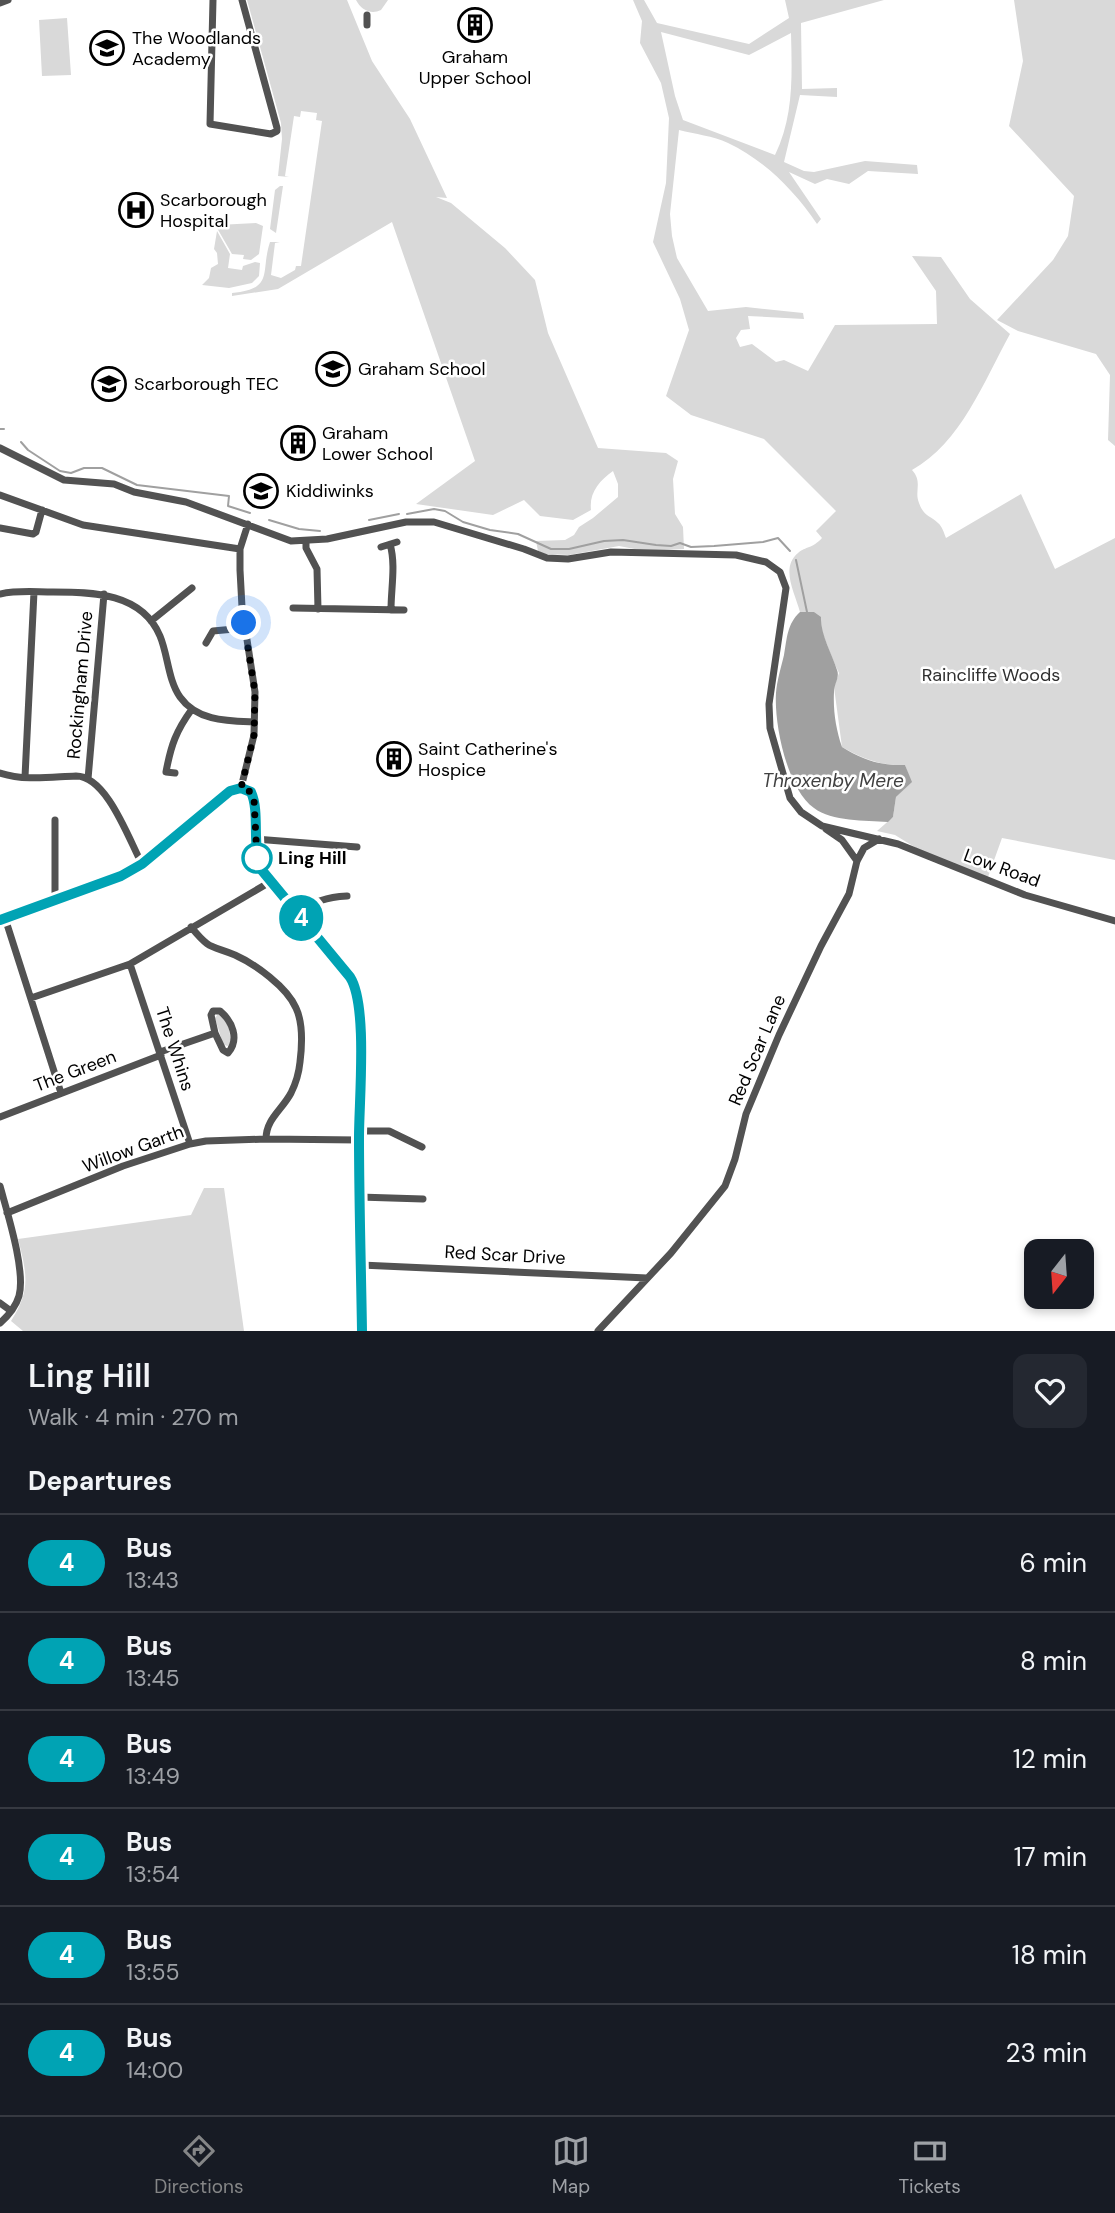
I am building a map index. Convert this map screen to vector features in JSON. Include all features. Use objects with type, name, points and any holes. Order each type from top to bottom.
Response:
[{"type":"street","points":[[0,4],[8,0]]},
{"type":"street","points":[[213,0],[210,124],[274,133],[277,128],[242,0]]},
{"type":"street","points":[[367,15],[367,25]]},
{"type":"street","points":[[0,448],[64,480],[114,484],[134,492],[186,502],[291,541],[306,542],[417,521],[448,525],[547,558],[568,559],[611,552],[630,552],[736,555],[766,562],[780,572],[786,588],[769,704],[772,741],[790,798],[801,812],[842,840],[857,861],[864,848],[880,839]]},
{"type":"street","points":[[0,495],[83,525],[240,549]]},
{"type":"street","points":[[0,528],[33,534],[36,532],[42,510]]},
{"type":"street","points":[[241,788],[252,747],[255,692],[245,628],[240,549],[248,524]]},
{"type":"street","points":[[306,542],[306,548],[317,569],[318,609]]},
{"type":"street","points":[[381,547],[393,543],[395,560],[391,574],[391,610]]},
{"type":"street","points":[[151,621],[192,588]]},
{"type":"street","points":[[25,777],[34,592]]},
{"type":"street","points":[[0,594],[104,594],[125,601],[151,621],[161,637],[179,697],[202,715],[214,719],[253,722]]},
{"type":"street","name":"Rockingham Drive","points":[[88,779],[104,594]]},
{"type":"street","points":[[293,608],[404,610]]},
{"type":"street","points":[[205,643],[213,631],[245,628]]},
{"type":"street","points":[[170,772],[174,737],[192,709]]},
{"type":"street","points":[[0,773],[45,779],[75,776],[88,779],[103,790],[142,864]]},
{"type":"street","points":[[61,1093],[3,919],[121,876],[142,864],[230,791],[241,788],[251,792],[254,799],[255,839],[260,868],[355,985],[360,1050],[362,1331]]},
{"type":"street","points":[[55,820],[55,899]]},
{"type":"street","name":"Low Road","points":[[822,826],[898,844],[1025,895],[1115,921]]},
{"type":"street","points":[[255,839],[358,846]]},
{"type":"street","name":"Red Scar Lane","points":[[598,1331],[671,1253],[726,1186],[755,1090],[802,984],[849,894],[857,861]]},
{"type":"street","points":[[31,998],[130,964],[270,882]]},
{"type":"street","points":[[298,914],[310,904],[331,897],[348,896]]},
{"type":"street","points":[[191,927],[203,942],[213,949],[233,954],[261,971],[287,994],[296,1007],[301,1037],[298,1072],[292,1092],[266,1128],[266,1139]]},
{"type":"street","name":"The Whins","points":[[130,964],[190,1144]]},
{"type":"street","points":[[214,1011],[220,1011],[233,1029],[233,1043],[228,1053],[223,1050],[215,1033],[211,1015],[214,1011]]},
{"type":"street","name":"The Green","points":[[0,1117],[215,1033]]},
{"type":"street","points":[[359,1131],[389,1132],[422,1147]]},
{"type":"street","name":"Willow Garth","points":[[7,1213],[123,1166],[190,1144],[266,1139],[359,1140]]},
{"type":"street","points":[[0,1186],[21,1286],[11,1311],[0,1323]]},
{"type":"street","points":[[359,1197],[423,1199]]},
{"type":"street","name":"Red Scar Drive","points":[[361,1265],[647,1278]]},
{"type":"street","points":[[0,1303],[11,1311]]},
{"type":"green space","points":[[247,0],[347,0],[372,61],[410,119],[447,198],[436,197],[451,203],[505,248],[535,280],[548,333],[598,448],[666,453],[678,461],[673,479],[675,514],[683,527],[684,549],[645,551],[619,546],[569,555],[538,551],[536,541],[565,540],[618,497],[618,484],[613,471],[596,488],[591,510],[573,520],[540,516],[524,500],[493,515],[416,504],[475,461],[392,222],[278,289],[232,296],[232,293],[255,288],[260,283],[270,242],[280,242],[275,243],[271,275],[281,278],[295,270],[296,266],[301,266],[322,121],[316,120],[317,113],[301,111],[300,117],[294,116],[285,176],[289,177],[278,176],[281,123]]},
{"type":"green space","points":[[356,0],[388,0],[381,10],[370,12],[363,9]]},
{"type":"green space","name":"Raincliffe Woods","points":[[633,0],[644,0],[657,23],[749,44],[789,18],[785,0],[884,0],[801,23],[802,89],[837,88],[837,97],[800,95],[784,162],[804,171],[814,172],[865,161],[917,165],[918,174],[868,171],[849,184],[827,179],[815,184],[789,172],[821,219],[817,224],[788,188],[754,158],[722,141],[679,130],[670,214],[677,258],[708,311],[746,307],[803,313],[804,319],[748,316],[750,329],[741,330],[736,338],[740,347],[752,344],[776,362],[784,360],[808,371],[835,325],[937,324],[936,291],[912,256],[941,257],[970,299],[1010,334],[970,410],[958,427],[944,444],[912,470],[918,483],[921,508],[939,524],[946,538],[1021,494],[1055,569],[1115,538],[1115,860],[1002,838],[988,877],[921,851],[895,835],[877,831],[893,817],[896,797],[911,782],[905,765],[872,761],[842,747],[834,687],[839,673],[814,612],[800,612],[790,581],[793,559],[822,538],[816,531],[836,511],[764,439],[691,415],[666,396],[689,330],[680,299],[653,242],[666,183],[669,118],[661,83],[640,43],[642,21]],"holes":[[[661,32],[749,55],[791,33],[789,110],[775,155],[683,120]]]},
{"type":"green space","points":[[1014,0],[1115,0],[1115,446],[1108,440],[1110,375],[1096,354],[1018,331],[997,320],[1053,260],[1068,236],[1074,196],[1009,126],[1023,61]]},
{"type":"green space","points":[[67,18],[71,75],[42,76],[39,20]]},
{"type":"green space","points":[[283,186],[276,233],[270,229],[275,190]]},
{"type":"green space","points":[[256,223],[263,226],[259,254],[251,260],[243,259],[244,255],[232,254],[217,228],[218,225]]},
{"type":"green space","points":[[217,231],[230,254],[228,268],[242,270],[243,266],[260,263],[259,276],[252,283],[229,288],[202,285],[209,278],[211,268],[218,264],[214,249]]},
{"type":"green space","points":[[218,1014],[225,1020],[228,1028],[230,1045],[227,1046],[223,1044],[215,1018]]},
{"type":"green space","points":[[204,1188],[224,1188],[244,1331],[23,1331],[11,1321],[22,1300],[25,1282],[24,1262],[18,1239],[191,1215]]},
{"type":"water","name":"Throxenby Mere","points":[[800,612],[814,612],[821,617],[824,637],[838,673],[834,706],[842,747],[872,761],[905,765],[912,782],[896,797],[893,817],[888,822],[849,820],[821,813],[805,799],[796,786],[780,738],[776,693],[788,632],[792,621]]},
{"type":"waterway","points":[[21,442],[28,450],[60,471],[71,473],[84,468],[102,468],[137,485],[229,496],[228,506],[250,513]]},
{"type":"waterway","points":[[407,514],[434,509],[445,511],[463,522],[518,534],[551,549],[569,549],[604,541],[623,540],[671,546],[680,543],[691,547],[763,542],[778,538],[790,551]]},
{"type":"waterway","points":[[369,520],[399,514]]},
{"type":"waterway","points":[[269,520],[299,529],[320,531]]},
{"type":"waterway","points":[[796,560],[807,612]]},
{"type":"bus line","name":"4","points":[[0,920],[121,876],[142,864],[230,791],[241,788],[251,792],[254,799],[255,846],[260,868],[355,985],[361,1073],[359,1197],[362,1331]]},
{"type":"place","name":"Graham Upper School","points":[[475,25]]},
{"type":"place","name":"The Woodlands Academy","points":[[107,48]]},
{"type":"place","name":"Scarborough Hospital","points":[[136,210]]},
{"type":"place","name":"Graham School","points":[[333,369]]},
{"type":"place","name":"Scarborough TEC","points":[[109,384]]},
{"type":"place","name":"Graham Lower School","points":[[298,443]]},
{"type":"place","name":"Kiddiwinks","points":[[261,491]]},
{"type":"place","name":"Saint Catherine's Hospice","points":[[394,759]]},
{"type":"place","name":"Ling Hill","points":[[257,858]]},
{"type":"route","points":[[244,623],[255,692],[254,735],[241,788],[251,792],[254,799],[257,858]]}]
